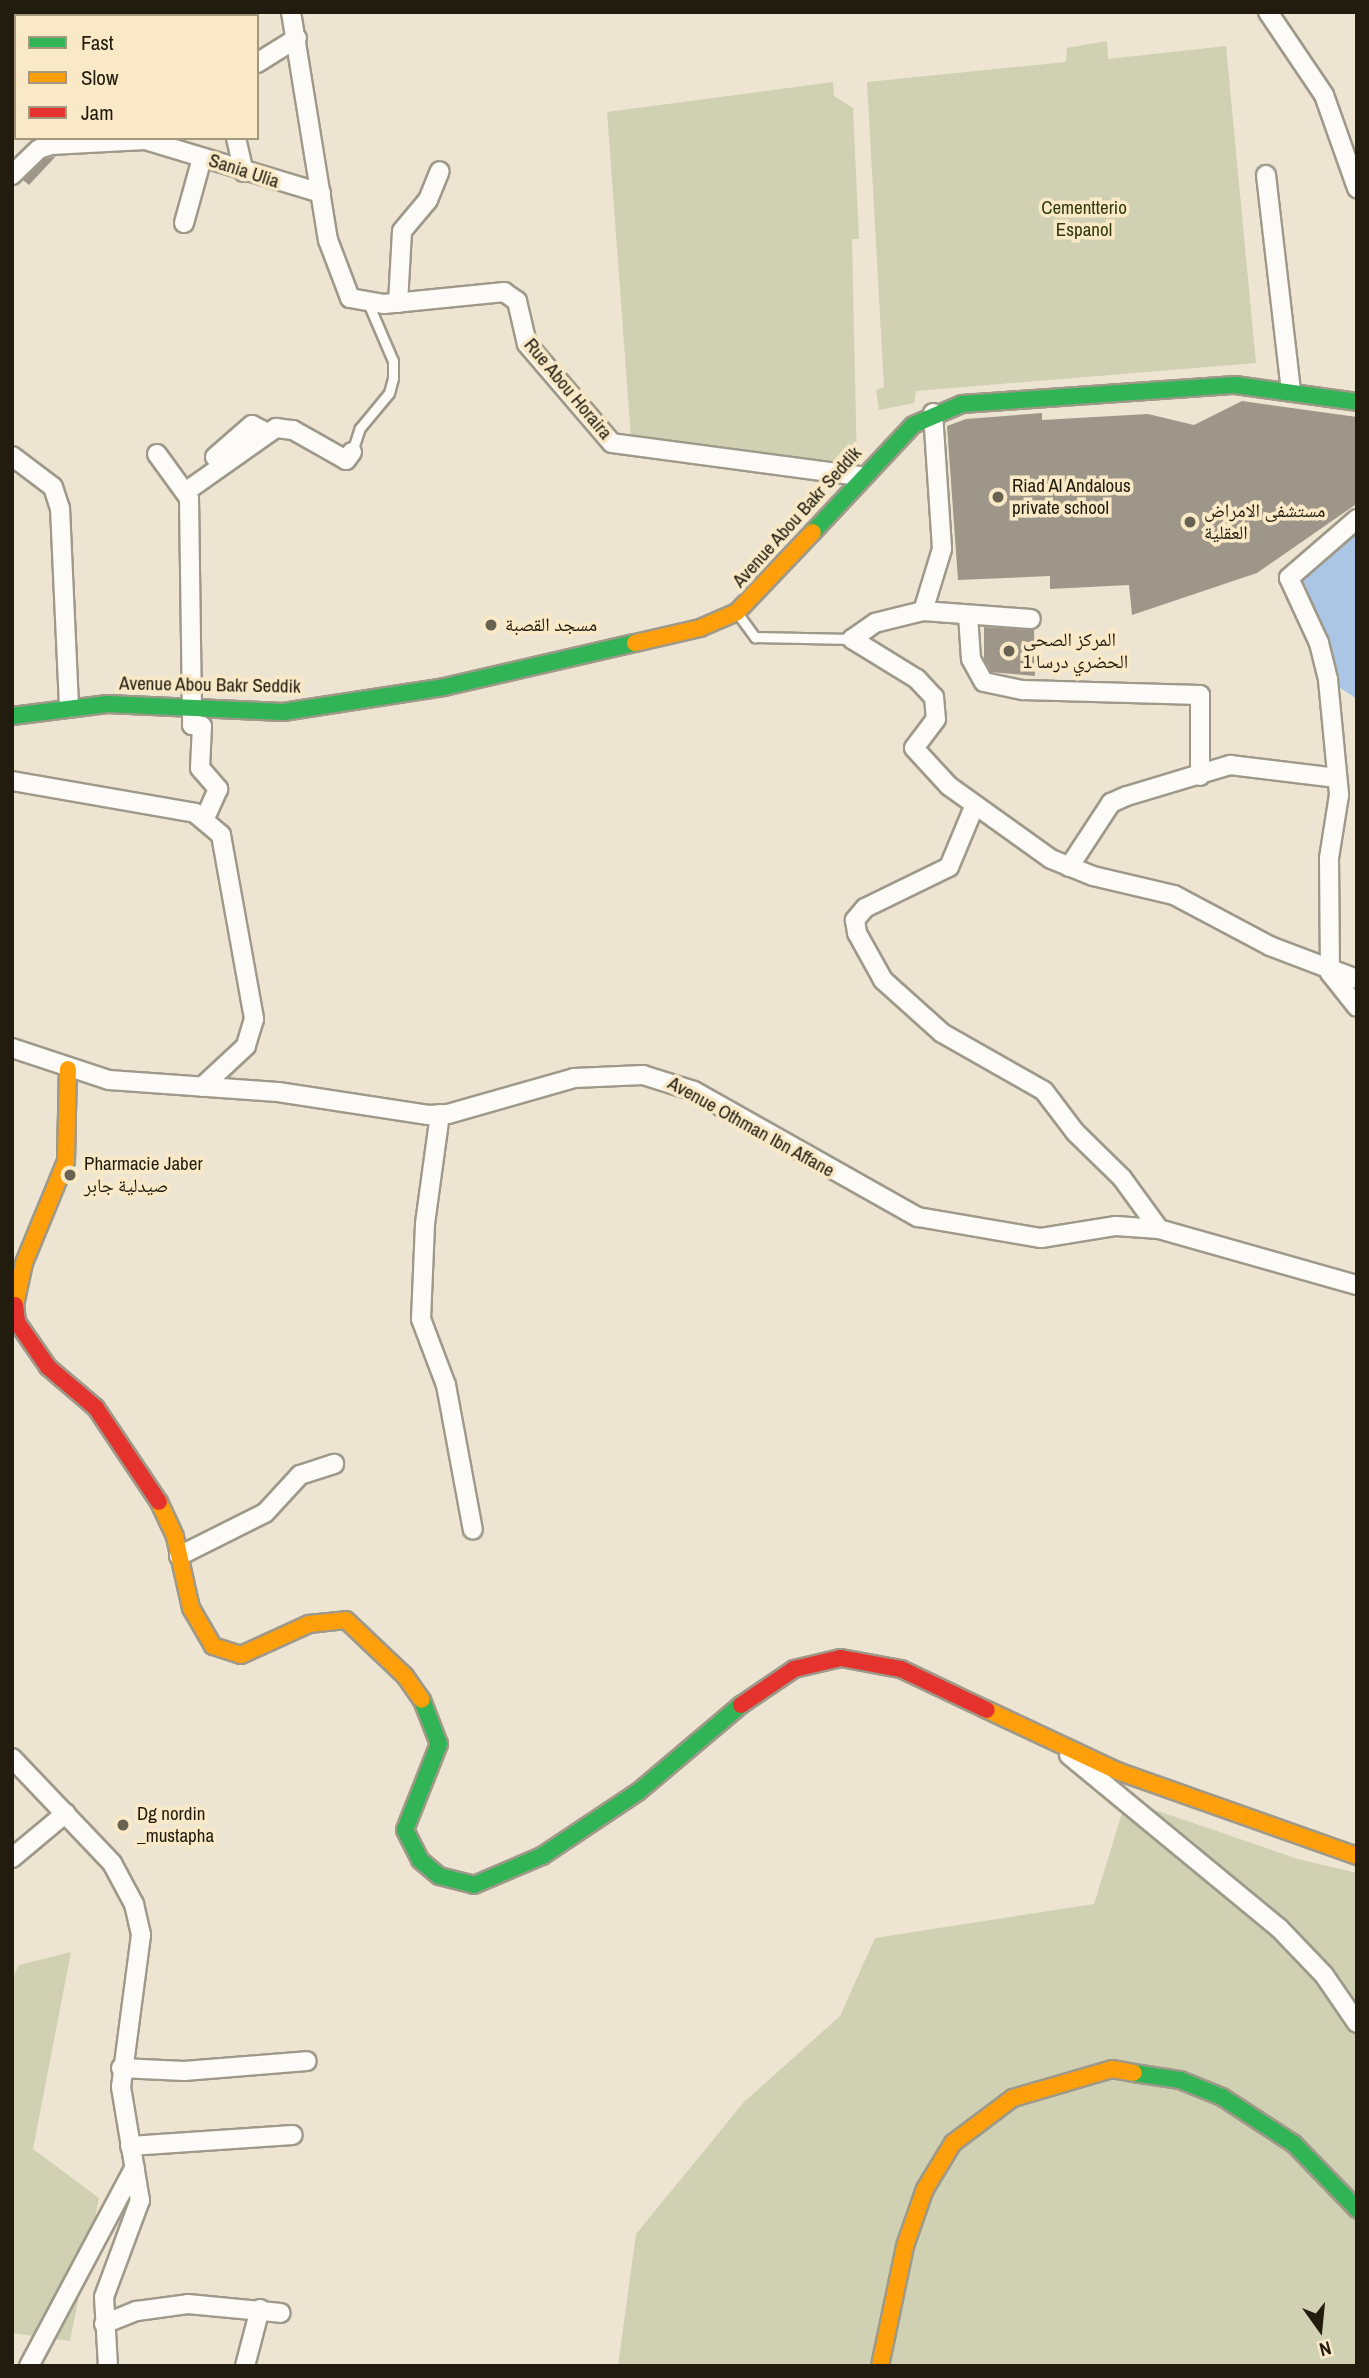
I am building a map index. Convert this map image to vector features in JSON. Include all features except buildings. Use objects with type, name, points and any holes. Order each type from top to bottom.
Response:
[{"type":"street","points":[[291,12],[328,240],[345,291],[369,305]]},
{"type":"street","points":[[1268,12],[1324,95],[1357,187]]},
{"type":"street","points":[[259,62],[297,38]]},
{"type":"street","name":"Sania Ulia","points":[[12,175],[39,149],[62,143],[145,140],[244,172],[321,192]]},
{"type":"street","points":[[236,140],[244,172]]},
{"type":"street","points":[[184,223],[202,158]]},
{"type":"street","points":[[398,303],[402,231],[428,200],[440,171]]},
{"type":"street","points":[[1266,174],[1291,391]]},
{"type":"street","name":"Rue Abou Horaira","points":[[369,305],[491,290],[510,294],[517,301],[527,344],[612,443],[860,476]]},
{"type":"street","name":"Avenue Abou Bakr Seddik","points":[[12,716],[69,708],[139,704],[283,712],[372,700],[700,628],[737,612],[772,581],[860,476],[913,425],[933,413],[1013,397],[1191,385],[1291,391],[1357,402]]},
{"type":"street","points":[[923,611],[942,550],[933,413]]},
{"type":"street","points":[[186,487],[266,432],[288,428],[347,460],[352,452]]},
{"type":"street","points":[[157,454],[186,487],[192,725],[202,726],[201,772],[218,786],[205,818]]},
{"type":"street","points":[[12,456],[52,486],[60,508],[69,708]]},
{"type":"street","points":[[1357,519],[1289,578],[1324,663],[1337,778],[1338,821],[1329,858],[1330,973],[1357,1007]]},
{"type":"street","points":[[1031,619],[923,611],[875,623],[852,639],[928,689],[936,719],[914,745],[915,753],[974,807],[1069,867],[1174,895],[1330,973],[1357,979]]},
{"type":"street","points":[[968,615],[971,659],[984,682],[1023,690],[1200,695],[1200,776]]},
{"type":"street","points":[[1069,867],[1111,803],[1242,765],[1337,778]]},
{"type":"street","points":[[12,781],[150,802],[205,818],[221,835],[254,1019],[246,1046],[202,1087]]},
{"type":"street","points":[[974,807],[949,867],[865,908],[855,920],[857,933],[883,980],[942,1033],[1020,1073],[1044,1091],[1075,1132],[1122,1178],[1159,1229]]},
{"type":"street","name":"Avenue Othman Ibn Affane","points":[[12,1048],[68,1069],[109,1080],[202,1087],[439,1114],[574,1078],[643,1075],[694,1091],[918,1217],[1041,1238],[1116,1226],[1159,1229],[1357,1284]]},
{"type":"street","points":[[68,1069],[66,1161],[15,1283],[15,1305],[26,1338],[125,1445],[161,1503],[179,1556],[191,1608],[213,1646],[241,1655],[309,1624],[345,1620],[405,1676],[426,1706],[439,1744],[405,1830],[420,1860],[455,1883],[490,1881],[542,1856],[638,1792],[767,1684],[821,1661],[841,1658],[901,1669],[1056,1745],[1207,1807],[1357,1856]]},
{"type":"street","points":[[439,1114],[423,1243],[421,1320],[446,1385],[473,1530]]},
{"type":"street","points":[[179,1556],[265,1513],[300,1475],[334,1464]]},
{"type":"street","points":[[1056,1745],[1279,1928],[1324,1975],[1357,2023]]},
{"type":"street","points":[[12,1758],[124,1880],[138,1925],[141,1961],[121,2068],[130,2146],[140,2184],[137,2217],[108,2274],[104,2324],[108,2366]]},
{"type":"street","points":[[12,1858],[66,1814]]},
{"type":"street","points":[[121,2068],[184,2071],[307,2061]]},
{"type":"street","points":[[880,2366],[905,2246],[925,2189],[953,2143],[1013,2098],[1064,2080],[1112,2069],[1180,2080],[1222,2097],[1294,2144],[1357,2208]]},
{"type":"street","points":[[130,2146],[292,2135]]},
{"type":"street","points":[[29,2366],[135,2166]]},
{"type":"street","points":[[104,2324],[162,2306],[260,2309],[281,2313]]},
{"type":"street","points":[[245,2366],[260,2309]]},
{"type":"lane","points":[[352,452],[360,428],[389,393],[393,378],[393,361],[369,305]]},
{"type":"lane","points":[[737,612],[755,637],[852,639]]},
{"type":"green space","name":"Cementterio Espanol","points":[[1107,41],[1108,59],[1226,46],[1256,363],[916,391],[914,403],[879,410],[876,390],[884,387],[867,82],[1066,62],[1067,48]]},
{"type":"green space","points":[[833,82],[834,96],[853,108],[859,239],[852,239],[857,469],[631,439],[607,112]]},
{"type":"green space","points":[[1126,1800],[1298,1859],[1357,1873],[1357,2366],[618,2366],[636,2234],[744,2102],[840,2016],[875,1938],[1094,1904]]},
{"type":"green space","points":[[71,1952],[33,2149],[99,2198],[70,2341],[12,2333],[12,1979],[19,1965]]},
{"type":"water","points":[[1357,529],[1357,699],[1328,680],[1289,578]]},
{"type":"traffic: fast","points":[[813,532],[913,425],[962,404],[1235,385],[1357,402]]},
{"type":"traffic: fast","points":[[12,716],[107,704],[283,712],[444,687],[635,643]]},
{"type":"traffic: fast","points":[[422,1700],[439,1744],[405,1830],[420,1860],[439,1876],[474,1885],[542,1856],[638,1792],[741,1705]]},
{"type":"traffic: fast","points":[[1134,2073],[1180,2080],[1222,2097],[1294,2144],[1357,2209]]},
{"type":"traffic: slow","points":[[635,643],[700,628],[737,612],[813,532]]},
{"type":"traffic: slow","points":[[15,1305],[24,1263],[66,1161],[68,1069]]},
{"type":"traffic: slow","points":[[159,1502],[175,1537],[191,1608],[213,1646],[241,1655],[309,1624],[346,1620],[405,1676],[422,1700]]},
{"type":"traffic: slow","points":[[987,1710],[1117,1771],[1357,1856]]},
{"type":"traffic: slow","points":[[880,2366],[905,2246],[925,2189],[953,2143],[1013,2098],[1112,2069],[1134,2073]]},
{"type":"traffic: jam","points":[[15,1305],[17,1322],[48,1367],[96,1408],[159,1502]]},
{"type":"traffic: jam","points":[[741,1705],[794,1669],[841,1658],[901,1669],[987,1710]]},
{"type":"place","name":"Riad Al Andalous private school","points":[[998,497]]},
{"type":"place","name":"مستشفى الامراض العقلية","points":[[1190,522]]},
{"type":"place","name":"مسجد القصبة","points":[[491,625]]},
{"type":"place","name":"المركز الصحي الحضري درسا 1","points":[[1009,651]]},
{"type":"place","name":"Pharmacie Jaber صيدلية جابر","points":[[70,1175]]},
{"type":"place","name":"Dg nordin _mustapha","points":[[123,1825]]}]
